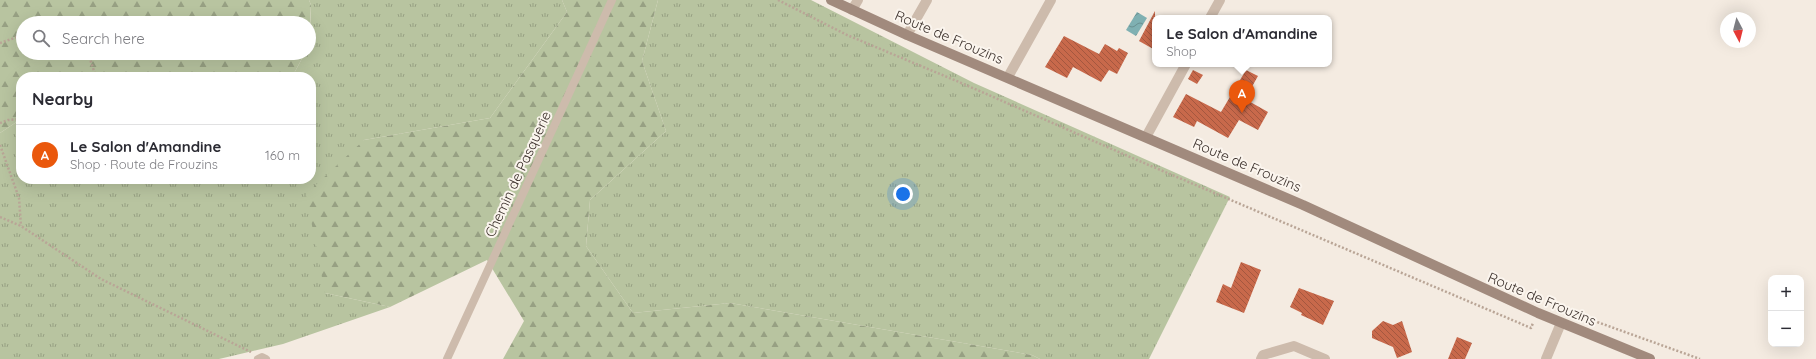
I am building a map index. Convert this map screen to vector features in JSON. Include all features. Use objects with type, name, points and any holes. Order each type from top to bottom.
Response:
[{"type":"main road","name":"Route de Frouzins","points":[[831,0],[907,35],[1008,77],[1303,205],[1538,313],[1650,359]]},
{"type":"street","points":[[852,10],[858,0]]},
{"type":"street","points":[[907,35],[927,0]]},
{"type":"street","points":[[1008,77],[1051,0]]},
{"type":"street","points":[[1212,15],[1220,0]]},
{"type":"street","points":[[1146,137],[1184,67]]},
{"type":"street","points":[[1546,359],[1561,323]]},
{"type":"street","points":[[1261,359],[1263,355],[1294,346],[1325,359]]},
{"type":"lane","name":"Chemin de Pasquerie","points":[[447,359],[612,0]]},
{"type":"path","points":[[778,0],[847,35],[959,82],[1145,164],[1531,328],[1538,313]]},
{"type":"path","points":[[0,42],[16,38]]},
{"type":"path","points":[[90,60],[94,72]]},
{"type":"path","points":[[0,123],[16,119]]},
{"type":"path","points":[[0,145],[19,198],[21,226]]},
{"type":"path","points":[[0,217],[21,226],[101,279],[262,358]]},
{"type":"path","points":[[1579,316],[1700,359]]},
{"type":"green space","points":[[0,0],[309,0],[311,5],[310,16],[16,16],[16,60],[301,60],[295,72],[16,72],[16,122],[0,133]]},
{"type":"green space","points":[[309,0],[562,0],[567,12],[490,118],[364,140],[325,293],[390,307],[283,344],[219,359],[0,359],[0,133],[16,122],[16,184],[316,184],[316,72],[295,72],[301,60],[316,60],[316,16],[311,16],[311,5]]},
{"type":"green space","points":[[562,0],[658,0],[642,61],[666,131],[590,200],[586,246],[633,313],[730,303],[1032,355],[1040,359],[503,359],[524,321],[487,260],[390,307],[325,293],[306,194],[364,140],[490,118],[567,12]]},
{"type":"green space","points":[[658,0],[811,0],[974,83],[1230,197],[1149,359],[1040,359],[1032,355],[730,303],[633,313],[586,246],[590,200],[666,131],[642,61]]},
{"type":"water","points":[[1137,12],[1147,18],[1136,36],[1126,30]]},
{"type":"building","points":[[1152,17],[1152,48],[1139,41]]},
{"type":"building","points":[[1064,36],[1099,54],[1105,44],[1117,51],[1119,48],[1128,53],[1117,74],[1109,70],[1101,82],[1073,67],[1067,78],[1045,67]]},
{"type":"building","points":[[1193,70],[1203,75],[1197,84],[1188,79]]},
{"type":"building","points":[[1246,70],[1258,76],[1245,99],[1268,112],[1258,130],[1239,120],[1228,138],[1197,121],[1194,127],[1173,117],[1186,94],[1221,112]]},
{"type":"building","points":[[1241,262],[1261,270],[1244,313],[1216,302],[1223,284],[1231,288]]},
{"type":"building","points":[[1299,288],[1334,301],[1323,325],[1301,315],[1302,313],[1290,307]]},
{"type":"building","points":[[1383,321],[1393,325],[1402,321],[1412,352],[1397,358],[1393,347],[1372,338],[1372,331]]},
{"type":"building","points":[[1457,337],[1472,343],[1465,359],[1448,359]]},
{"type":"place","name":"Le Salon d'Amandine","points":[[1242,113]]}]
